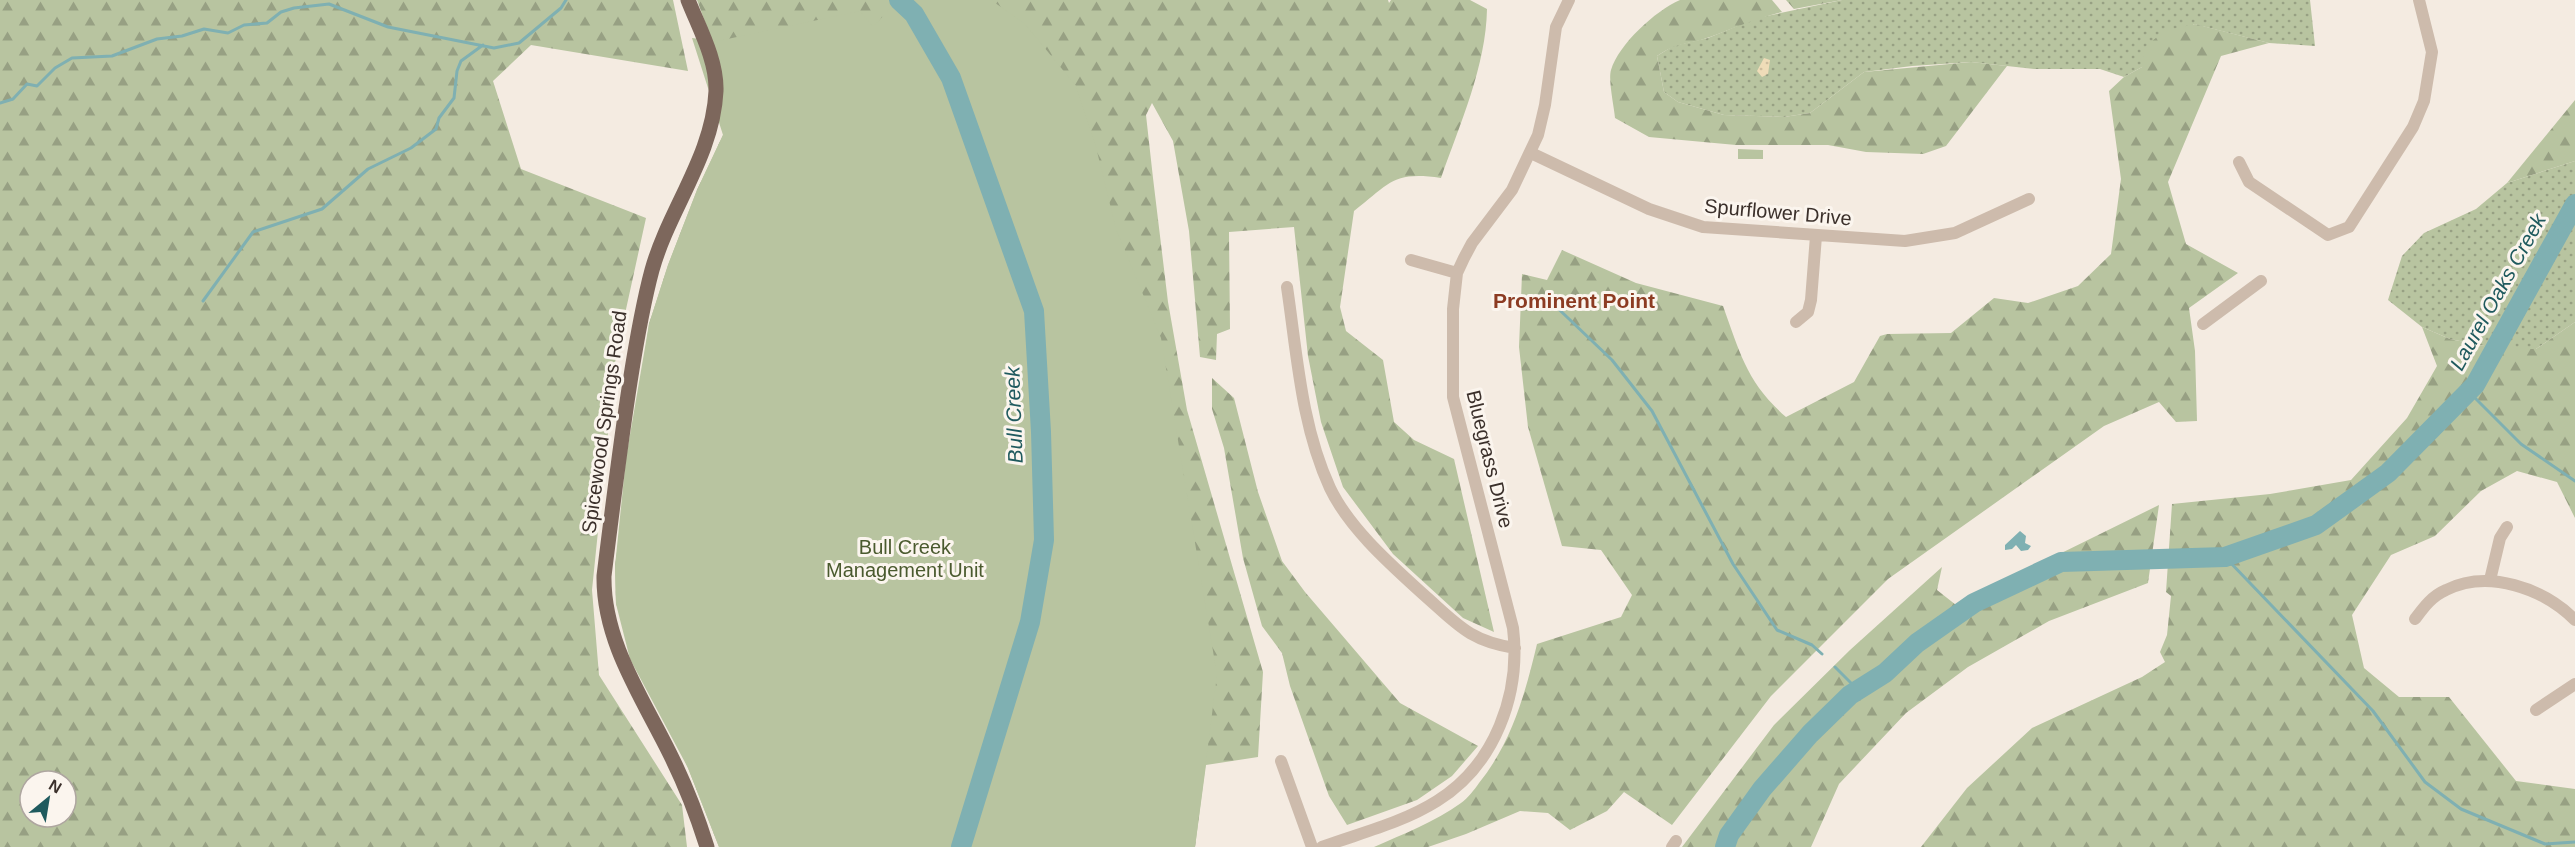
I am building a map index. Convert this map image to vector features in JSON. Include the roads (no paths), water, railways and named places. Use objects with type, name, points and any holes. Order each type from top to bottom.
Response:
[{"type":"main road","name":"Spicewood Springs Road","points":[[688,0],[715,69],[716,89],[713,116],[707,141],[653,267],[642,307],[621,441],[603,599],[607,620],[615,641],[688,792],[707,847]]},
{"type":"street","name":"Bluegrass Drive","points":[[1322,847],[1402,819],[1439,800],[1472,772],[1486,753],[1504,716],[1511,693],[1515,648],[1509,612],[1453,397],[1453,309],[1457,273],[1472,243],[1512,190],[1531,153],[1545,105],[1556,27],[1569,0]]},
{"type":"street","points":[[2239,162],[2249,182],[2328,235],[2349,228],[2413,127],[2424,101],[2432,52],[2419,0]]},
{"type":"street","name":"Spurflower Drive","points":[[1531,153],[1676,220],[1703,227],[1905,241],[1932,238],[1955,232],[2029,199]]},
{"type":"street","points":[[1796,322],[1808,312],[1811,300],[1816,236]]},
{"type":"street","points":[[1411,260],[1457,273]]},
{"type":"street","points":[[2203,324],[2261,281]]},
{"type":"street","points":[[1287,287],[1303,397],[1314,444],[1331,489],[1357,527],[1386,560],[1468,634],[1492,645],[1515,648]]},
{"type":"street","points":[[2490,580],[2500,538],[2507,527]]},
{"type":"street","points":[[2415,619],[2428,602],[2446,589],[2490,580],[2536,593],[2565,610],[2575,620]]},
{"type":"street","points":[[2536,710],[2575,684]]},
{"type":"street","points":[[1281,760],[1312,847]]},
{"type":"water","points":[[2020,531],[2026,536],[2025,543],[2031,546],[2028,550],[2021,551],[2016,545],[2012,549],[2005,550],[2005,545]]},
{"type":"waterway","points":[[0,103],[13,99],[27,84],[37,86],[55,68],[72,58],[112,56],[157,39],[182,36],[204,29],[228,33],[244,25],[267,23],[281,12],[294,8],[329,4],[388,27],[494,48],[519,43],[561,8],[566,0]]},
{"type":"waterway","name":"Bull Creek","points":[[899,0],[914,14],[951,78],[1034,311],[1044,540],[1030,622],[961,847]]},
{"type":"waterway","points":[[203,301],[253,232],[322,209],[368,169],[411,148],[436,129],[439,118],[454,98],[457,71],[461,61],[483,45]]},
{"type":"waterway","name":"Laurel Oaks Creek","points":[[1725,847],[1729,835],[1762,789],[1810,734],[1850,695],[1885,673],[1917,643],[1974,603],[2061,562],[2225,557],[2316,525],[2388,473],[2475,385],[2575,204]]},
{"type":"waterway","points":[[1546,297],[1612,360],[1652,411],[1733,564],[1777,630],[1812,645],[1822,654]]},
{"type":"waterway","points":[[2468,391],[2521,444],[2575,481]]},
{"type":"waterway","points":[[2225,557],[2373,711],[2425,782],[2461,809],[2545,844],[2575,842]]},
{"type":"waterway","points":[[1835,667],[1858,690]]},
{"type":"district","name":"Prominent Point","points":[[1574,301]]},
{"type":"park label","name":"Bull Creek Management Unit","points":[[905,558]]}]
